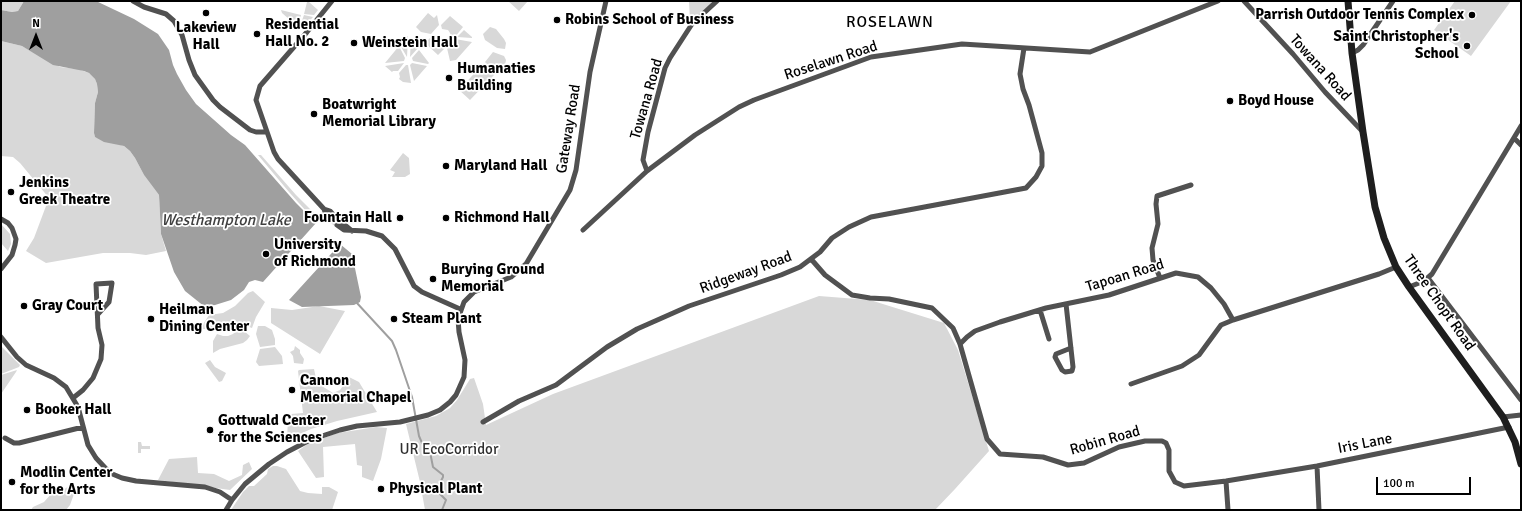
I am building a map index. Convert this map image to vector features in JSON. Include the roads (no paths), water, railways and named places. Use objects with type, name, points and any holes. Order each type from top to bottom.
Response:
[{"type":"main road","name":"Three Chopt Road","points":[[1348,1],[1352,53],[1363,132],[1379,223],[1384,238],[1396,267],[1409,287],[1503,417],[1515,442],[1521,464]]},
{"type":"street","points":[[133,1],[144,7],[166,14],[174,21],[182,35],[189,60],[196,75],[213,100],[220,107],[250,130],[256,132],[267,132]]},
{"type":"street","points":[[226,510],[245,484],[267,465],[287,452],[310,440],[349,428],[406,420],[435,413],[450,402],[462,384],[465,365],[458,325],[460,309],[422,292],[414,286],[395,249],[382,236],[366,231],[344,230],[278,159],[274,152],[256,100],[260,86],[308,32],[332,1]]},
{"type":"street","name":"Gateway Road","points":[[460,309],[474,292],[511,277],[526,264],[570,190],[576,170],[590,72],[606,1]]},
{"type":"street","name":"Towana Road","points":[[646,171],[643,160],[665,68],[692,24],[717,1]]},
{"type":"street","name":"Roselawn Road","points":[[583,230],[646,171],[695,135],[739,107],[754,100],[871,57],[962,44],[1090,52],[1218,1]]},
{"type":"street","name":"Towana Road","points":[[1244,1],[1293,54],[1325,92],[1363,132]]},
{"type":"street","points":[[1352,53],[1363,45],[1393,1]]},
{"type":"street","name":"Ridgeway Road","points":[[483,422],[519,401],[556,385],[607,347],[637,329],[689,306],[781,276],[800,268],[820,252],[832,238],[849,227],[871,217],[943,203],[1012,192],[1026,188],[1036,177],[1042,166],[1042,153],[1020,74],[1024,48]]},
{"type":"street","points":[[1409,287],[1424,281],[1432,274],[1521,126]]},
{"type":"street","points":[[1514,138],[1521,145]]},
{"type":"street","points":[[1160,278],[1153,260],[1152,248],[1158,224],[1156,204],[1157,196],[1191,185]]},
{"type":"street","points":[[1,219],[8,223],[12,228],[16,239],[12,254],[1,269]]},
{"type":"street","points":[[811,259],[825,275],[852,295],[908,302],[932,308],[953,328],[960,344]]},
{"type":"street","points":[[1131,384],[1182,366],[1199,355],[1222,325],[1233,320],[1379,274],[1396,267]]},
{"type":"street","name":"Tapoan Road","points":[[960,344],[967,337],[976,332],[1040,310],[1109,295],[1176,273],[1198,277],[1211,288],[1224,304],[1233,320]]},
{"type":"street","points":[[1428,278],[1521,400]]},
{"type":"street","points":[[73,398],[83,390],[91,380],[100,363],[102,345],[98,328],[96,284],[112,283],[109,302],[98,314]]},
{"type":"street","points":[[1066,304],[1071,348],[1073,367],[1072,370],[1065,372],[1062,370],[1055,357],[1056,354],[1071,348]]},
{"type":"street","points":[[1040,310],[1049,339]]},
{"type":"street","points":[[1,337],[17,357],[26,364],[59,381],[73,398],[78,408],[86,438],[96,458],[106,469],[116,476],[136,481],[205,487],[214,490],[232,500]]},
{"type":"street","name":"Robin Road","points":[[960,344],[987,439],[1000,454],[1043,457],[1068,465],[1084,463],[1119,447],[1145,441],[1162,441],[1166,443],[1169,450],[1169,471],[1175,482],[1184,486],[1226,481]]},
{"type":"street","points":[[1503,417],[1521,414]]},
{"type":"street","name":"Iris Lane","points":[[1226,481],[1317,466],[1508,427]]},
{"type":"street","points":[[5,438],[14,442],[19,442],[83,428]]},
{"type":"street","points":[[1317,466],[1319,510]]},
{"type":"street","points":[[1226,481],[1228,510]]},
{"type":"water","name":"Westhampton Lake","points":[[24,1],[96,1],[134,19],[158,34],[169,50],[177,74],[196,104],[231,135],[245,145],[296,203],[316,223],[263,282],[255,280],[249,282],[244,290],[231,300],[205,307],[185,291],[174,272],[161,234],[159,195],[144,175],[130,151],[124,146],[104,142],[95,137],[95,103],[98,92],[95,79],[89,73],[53,65],[22,46],[1,41],[1,10],[12,12],[18,11]]},
{"type":"water","points":[[340,244],[352,254],[361,297],[360,302],[354,305],[302,307],[289,300]]},
{"type":"waterway","points":[[356,302],[392,341],[396,350],[412,397],[419,436],[422,443],[430,452],[433,467],[443,475],[438,487],[439,493],[446,500],[442,510]]},
{"type":"tunnel","points":[[326,215],[337,225]]},
{"type":"place","name":"Lakeview Hall","points":[[206,13]]},
{"type":"place","name":"Parrish Outdoor Tennis Complex","points":[[1472,15]]},
{"type":"place","name":"Robins School of Business","points":[[557,20]]},
{"type":"place","name":"Residential Hall No. 2","points":[[257,34]]},
{"type":"place","name":"Weinstein Hall","points":[[354,43]]},
{"type":"place","name":"Saint Christopher's School","points":[[1467,46]]},
{"type":"place","name":"Humanaties Building","points":[[449,78]]},
{"type":"place","name":"Boyd House","points":[[1230,101]]},
{"type":"place","name":"Boatwright Memorial Library","points":[[314,114]]},
{"type":"place","name":"Maryland Hall","points":[[446,166]]},
{"type":"place","name":"Jenkins Greek Theatre","points":[[11,192]]},
{"type":"place","name":"Fountain Hall","points":[[400,218]]},
{"type":"place","name":"Richmond Hall","points":[[446,218]]},
{"type":"place","name":"University of Richmond","points":[[266,254]]},
{"type":"place","name":"Burying Ground Memorial","points":[[433,279]]},
{"type":"place","name":"Gray Court","points":[[24,306]]},
{"type":"place","name":"Heilman Dining Center","points":[[151,319]]},
{"type":"place","name":"Steam Plant","points":[[394,319]]},
{"type":"place","name":"Cannon Memorial Chapel","points":[[292,390]]},
{"type":"place","name":"Booker Hall","points":[[27,410]]},
{"type":"place","name":"Gottwald Center for the Sciences","points":[[210,430]]},
{"type":"place","name":"Modlin Center for the Arts","points":[[12,482]]},
{"type":"place","name":"Physical Plant","points":[[381,489]]},
{"type":"district","name":"ROSELAWN","points":[[890,23]]},
{"type":"park label","name":"UR EcoCorridor","points":[[449,450]]}]
